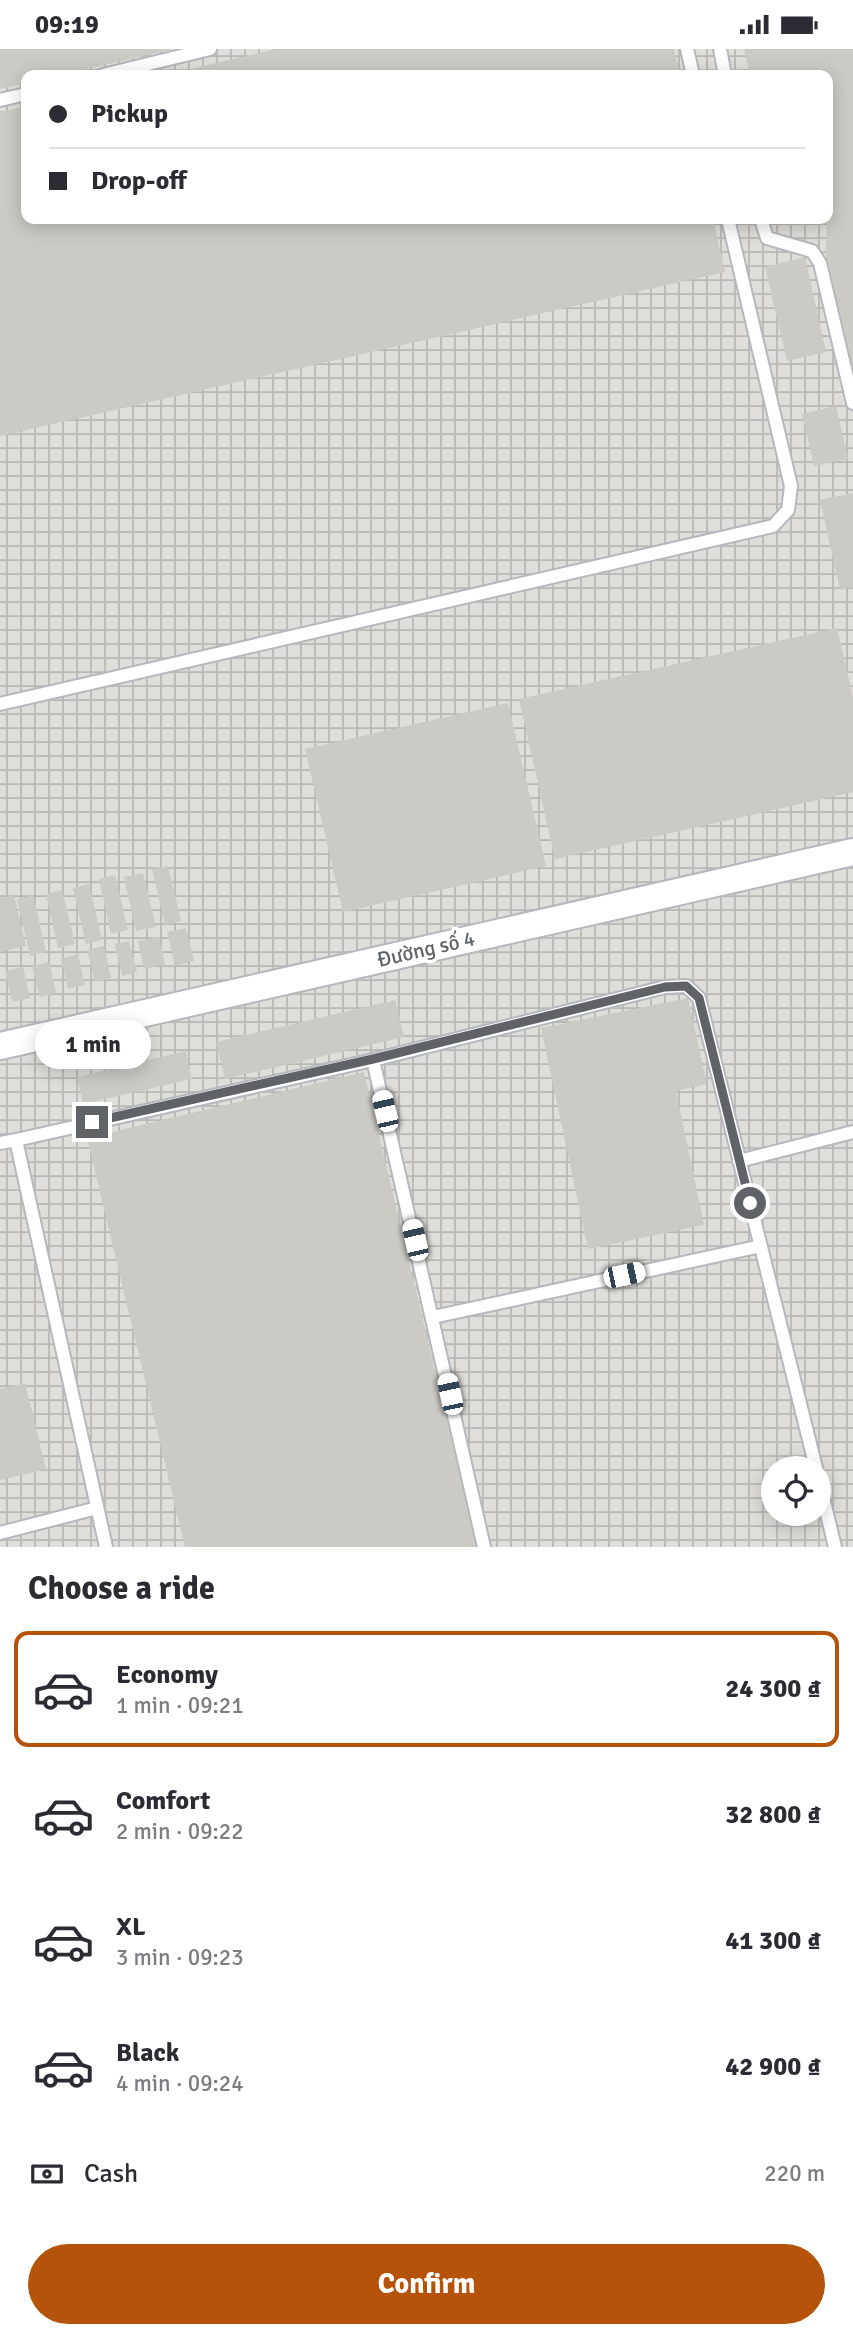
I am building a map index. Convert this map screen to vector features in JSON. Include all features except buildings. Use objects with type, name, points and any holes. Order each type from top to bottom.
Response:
[{"type":"street","name":"Đường số 4","points":[[0,1046],[853,852]]},
{"type":"lane","points":[[124,70],[210,49]]},
{"type":"lane","points":[[687,49],[692,70]]},
{"type":"lane","points":[[720,49],[724,70]]},
{"type":"lane","points":[[0,100],[21,95]]},
{"type":"lane","points":[[0,704],[773,526],[788,510],[791,486],[728,224]]},
{"type":"lane","points":[[763,224],[767,238],[812,251],[820,263],[853,403]]},
{"type":"lane","points":[[0,1143],[373,1059],[665,987],[686,986],[699,998],[813,1456]]},
{"type":"lane","points":[[373,1059],[484,1547]]},
{"type":"lane","points":[[739,1161],[853,1132]]},
{"type":"lane","points":[[16,1140],[106,1547]]},
{"type":"lane","points":[[433,1317],[761,1246]]},
{"type":"lane","points":[[0,1533],[97,1508]]},
{"type":"lane","points":[[830,1526],[835,1547]]},
{"type":"shaded area","points":[[0,49],[853,49],[853,1547],[0,1547]]},
{"type":"route","points":[[92,1122],[373,1059],[665,987],[686,986],[699,998],[750,1203]]}]
